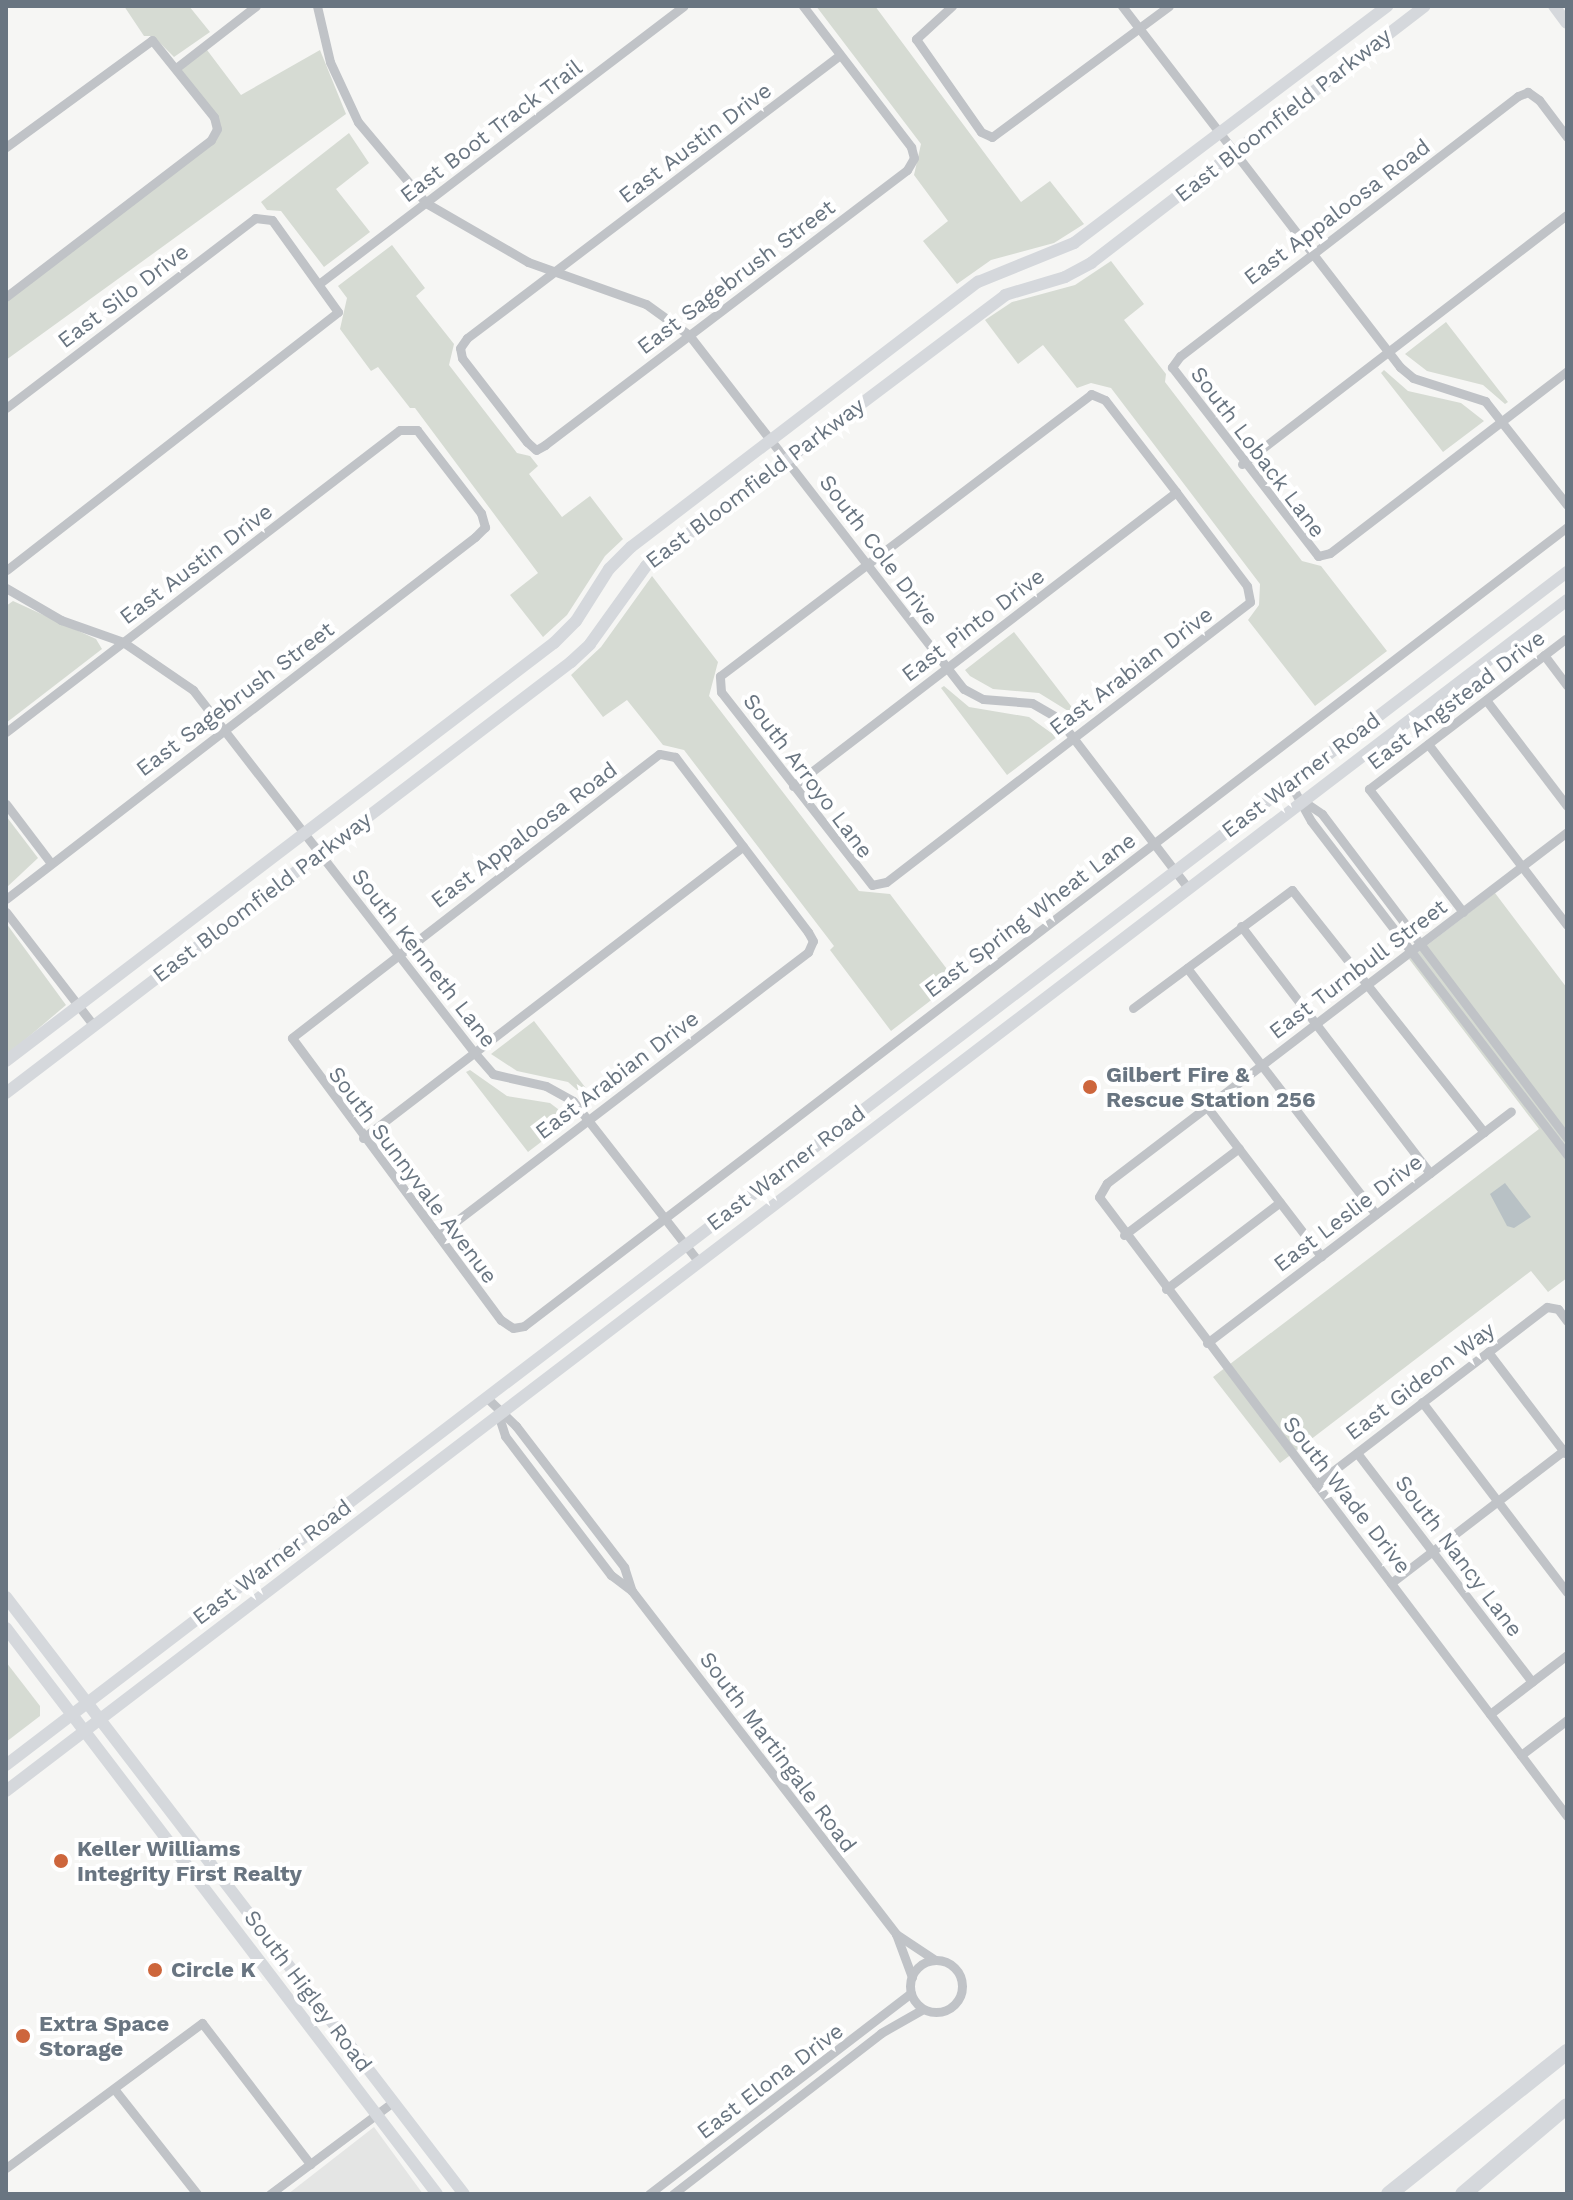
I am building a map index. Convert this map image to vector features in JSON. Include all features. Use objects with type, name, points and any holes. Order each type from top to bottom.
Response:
[{"type":"highway","points":[[1389,2194],[1567,2052]]},
{"type":"highway","points":[[1407,2194],[1567,2058]]},
{"type":"highway","points":[[1468,2191],[1567,2106]]},
{"type":"main road","name":"East Bloomfield Parkway","points":[[6,1061],[554,643],[576,621],[625,553],[978,282],[1074,243],[1387,6]]},
{"type":"main road","name":"East Bloomfield Parkway","points":[[6,1093],[571,662],[590,644],[633,578],[787,459],[990,305],[1019,288],[1065,277],[1091,263],[1425,6]]},
{"type":"main road","points":[[1554,6],[1567,23]]},
{"type":"main road","name":"East Warner Road","points":[[6,1765],[1567,572]]},
{"type":"main road","name":"East Warner Road","points":[[6,1791],[1567,600]]},
{"type":"main road","points":[[960,1035],[975,1053]]},
{"type":"main road","points":[[304,1538],[316,1555]]},
{"type":"main road","name":"South Higley Road","points":[[6,1597],[464,2194]]},
{"type":"main road","name":"South Higley Road","points":[[6,1628],[437,2194]]},
{"type":"street","points":[[176,68],[256,6]]},
{"type":"street","name":"South Cole Drive","points":[[317,6],[330,62],[358,122],[426,203],[453,223],[557,271],[646,304],[689,335],[774,440],[964,689],[983,699],[1045,708],[1074,737],[1188,888]]},
{"type":"street","name":"East Boot Track Trail","points":[[320,283],[683,6]]},
{"type":"street","points":[[803,6],[840,55]]},
{"type":"street","points":[[952,6],[916,39],[981,132],[992,137],[1169,6]]},
{"type":"street","points":[[1122,6],[1388,353],[1413,378],[1472,393],[1502,421],[1567,505]]},
{"type":"street","points":[[6,147],[152,40],[214,117],[217,129],[211,140],[6,297]]},
{"type":"street","name":"East Sagebrush Street","points":[[536,450],[907,170],[914,158],[840,55]]},
{"type":"street","name":"East Austin Drive","points":[[536,450],[462,358],[460,348],[840,55]]},
{"type":"street","name":"East Appaloosa Road","points":[[1172,367],[1313,254],[1528,92],[1567,137]]},
{"type":"street","points":[[1242,464],[1567,215]]},
{"type":"street","name":"East Silo Drive","points":[[6,408],[255,218],[264,216],[320,283]]},
{"type":"street","points":[[6,570],[338,312],[320,283]]},
{"type":"street","name":"South Loback Lane","points":[[1172,367],[1242,464],[1318,556],[1330,553],[1502,421]]},
{"type":"street","points":[[1502,421],[1567,371]]},
{"type":"street","points":[[868,564],[1086,395],[1095,393],[1176,492]]},
{"type":"street","name":"East Sagebrush Street","points":[[6,899],[485,527],[481,513],[417,430],[409,427]]},
{"type":"street","name":"East Austin Drive","points":[[6,732],[409,427]]},
{"type":"street","name":"East Arabian Drive","points":[[876,886],[1246,607],[1251,597],[1176,492]]},
{"type":"street","name":"East Pinto Drive","points":[[793,786],[1176,492]]},
{"type":"street","name":"East Spring Wheat Lane","points":[[513,1328],[524,1326],[1567,527]]},
{"type":"street","name":"South Arroyo Lane","points":[[868,564],[719,681],[793,786],[865,879],[876,886]]},
{"type":"street","name":"South Kenneth Lane","points":[[6,588],[61,620],[123,642],[193,690],[226,728],[493,1074],[560,1091],[588,1119],[699,1262]]},
{"type":"street","name":"East Angstead Drive","points":[[1463,912],[1369,789],[1565,639]]},
{"type":"street","points":[[1544,655],[1567,685]]},
{"type":"street","points":[[1486,700],[1567,806]]},
{"type":"street","points":[[1428,744],[1567,925]]},
{"type":"street","name":"East Appaloosa Road","points":[[292,1038],[398,953],[667,753],[743,846]]},
{"type":"street","points":[[1290,783],[1303,801],[1311,821],[1567,1138]]},
{"type":"street","points":[[6,804],[50,862]]},
{"type":"street","name":"East Turnbull Street","points":[[1099,1197],[1107,1183],[1567,832]]},
{"type":"street","points":[[363,1138],[743,846]]},
{"type":"street","name":"East Arabian Drive","points":[[438,1235],[808,952],[813,941],[743,846]]},
{"type":"street","points":[[1133,1008],[1292,890],[1370,983],[1484,1132]]},
{"type":"street","points":[[6,912],[94,1026]]},
{"type":"street","points":[[1241,926],[1430,1173]]},
{"type":"street","points":[[1414,949],[1567,1155]]},
{"type":"street","points":[[1187,968],[1376,1214]]},
{"type":"street","name":"South Sunnyvale Avenue","points":[[292,1038],[363,1138],[501,1320],[513,1328]]},
{"type":"street","points":[[1207,1107],[1321,1256]]},
{"type":"street","name":"East Leslie Drive","points":[[1207,1343],[1511,1111]]},
{"type":"street","points":[[1124,1235],[1239,1148]]},
{"type":"street","name":"South Wade Drive","points":[[1099,1197],[1124,1235],[1567,1816]]},
{"type":"street","points":[[1166,1289],[1280,1202]]},
{"type":"street","name":"East Gideon Way","points":[[1316,1484],[1547,1307],[1558,1309],[1567,1321]]},
{"type":"street","points":[[1391,1583],[1566,1452],[1488,1352]]},
{"type":"street","name":"South Martingale Road","points":[[486,1397],[498,1414],[505,1436],[611,1575],[632,1591],[896,1934],[912,1977]]},
{"type":"street","points":[[1422,1402],[1567,1592]]},
{"type":"street","name":"South Nancy Lane","points":[[1357,1453],[1532,1682]]},
{"type":"street","points":[[1490,1714],[1567,1655]]},
{"type":"street","points":[[1521,1755],[1567,1720]]},
{"type":"street","name":"South Martingale Road","points":[[896,1934],[935,1960]]},
{"type":"street","points":[[935,1960],[957,1971],[960,1996],[940,2012],[923,2009],[911,1993],[912,1977],[921,1965],[935,1960]]},
{"type":"street","name":"East Elona Drive","points":[[649,2194],[911,1993]]},
{"type":"street","name":"East Elona Drive","points":[[673,2194],[881,2033],[923,2009]]},
{"type":"street","points":[[6,2168],[202,2023],[310,2164]]},
{"type":"street","points":[[115,2090],[197,2194]]},
{"type":"street","points":[[270,2194],[393,2102]]},
{"type":"shaded area","points":[[124,6],[189,6],[210,32],[174,57],[153,36],[144,36]]},
{"type":"shaded area","points":[[816,6],[875,6],[1021,202],[1050,181],[1084,224],[1054,243],[991,260],[957,284],[923,241],[948,221],[914,175],[921,144]]},
{"type":"shaded area","points":[[204,46],[241,95],[320,50],[346,114],[6,360],[6,298],[211,140],[217,129],[176,68]]},
{"type":"shaded area","points":[[349,133],[369,163],[336,189],[370,232],[324,267],[281,211],[267,210],[261,202]]},
{"type":"shaded area","points":[[392,245],[425,288],[416,296],[454,344],[449,365],[517,453],[530,456],[538,466],[529,474],[562,517],[590,496],[623,539],[605,556],[567,615],[543,637],[510,595],[538,573],[415,408],[410,408],[378,367],[371,371],[340,329],[347,298],[338,286]]},
{"type":"shaded area","points":[[1111,261],[1144,304],[1124,320],[1166,374],[1165,382],[1302,561],[1321,566],[1387,651],[1315,706],[1248,620],[1259,605],[1260,584],[1111,388],[1091,383],[1077,388],[1043,345],[1018,364],[985,320],[1012,302],[1075,285]]},
{"type":"shaded area","points":[[1446,322],[1508,402],[1505,404],[1483,385],[1427,371],[1405,354]]},
{"type":"shaded area","points":[[1384,370],[1408,391],[1461,403],[1484,421],[1443,452],[1381,373]]},
{"type":"shaded area","points":[[652,576],[718,662],[709,696],[859,891],[890,894],[956,981],[891,1031],[830,950],[834,946],[684,750],[663,745],[627,700],[603,717],[571,675],[601,647]]},
{"type":"shaded area","points":[[13,601],[96,639],[102,649],[6,723],[6,606]]},
{"type":"shaded area","points":[[1014,632],[1081,719],[1039,693],[993,689],[965,670]]},
{"type":"shaded area","points":[[944,686],[969,707],[1029,717],[1057,737],[1007,775],[941,688]]},
{"type":"shaded area","points":[[6,816],[38,858],[6,888]]},
{"type":"shaded area","points":[[1495,893],[1567,988],[1567,1278],[1548,1292],[1531,1271],[1280,1463],[1213,1377],[1539,1129],[1409,959]]},
{"type":"shaded area","points":[[6,923],[66,1005],[6,1056]]},
{"type":"shaded area","points":[[534,1021],[595,1100],[592,1103],[568,1082],[517,1071],[491,1054]]},
{"type":"shaded area","points":[[470,1070],[507,1096],[550,1103],[571,1119],[528,1152],[466,1072]]},
{"type":"shaded area","points":[[1505,1183],[1531,1217],[1514,1228],[1507,1226],[1490,1194]]},
{"type":"shaded area","points":[[6,1662],[40,1706],[40,1716],[6,1742]]},
{"type":"shaded area","points":[[374,2127],[423,2194],[288,2194]]},
{"type":"place","name":"Gilbert Fire & Rescue Station 256","points":[[1090,1087]]},
{"type":"place","name":"Keller Williams Integrity First Realty","points":[[61,1861]]},
{"type":"place","name":"Circle K","points":[[155,1970]]},
{"type":"place","name":"Extra Space Storage","points":[[23,2036]]}]
